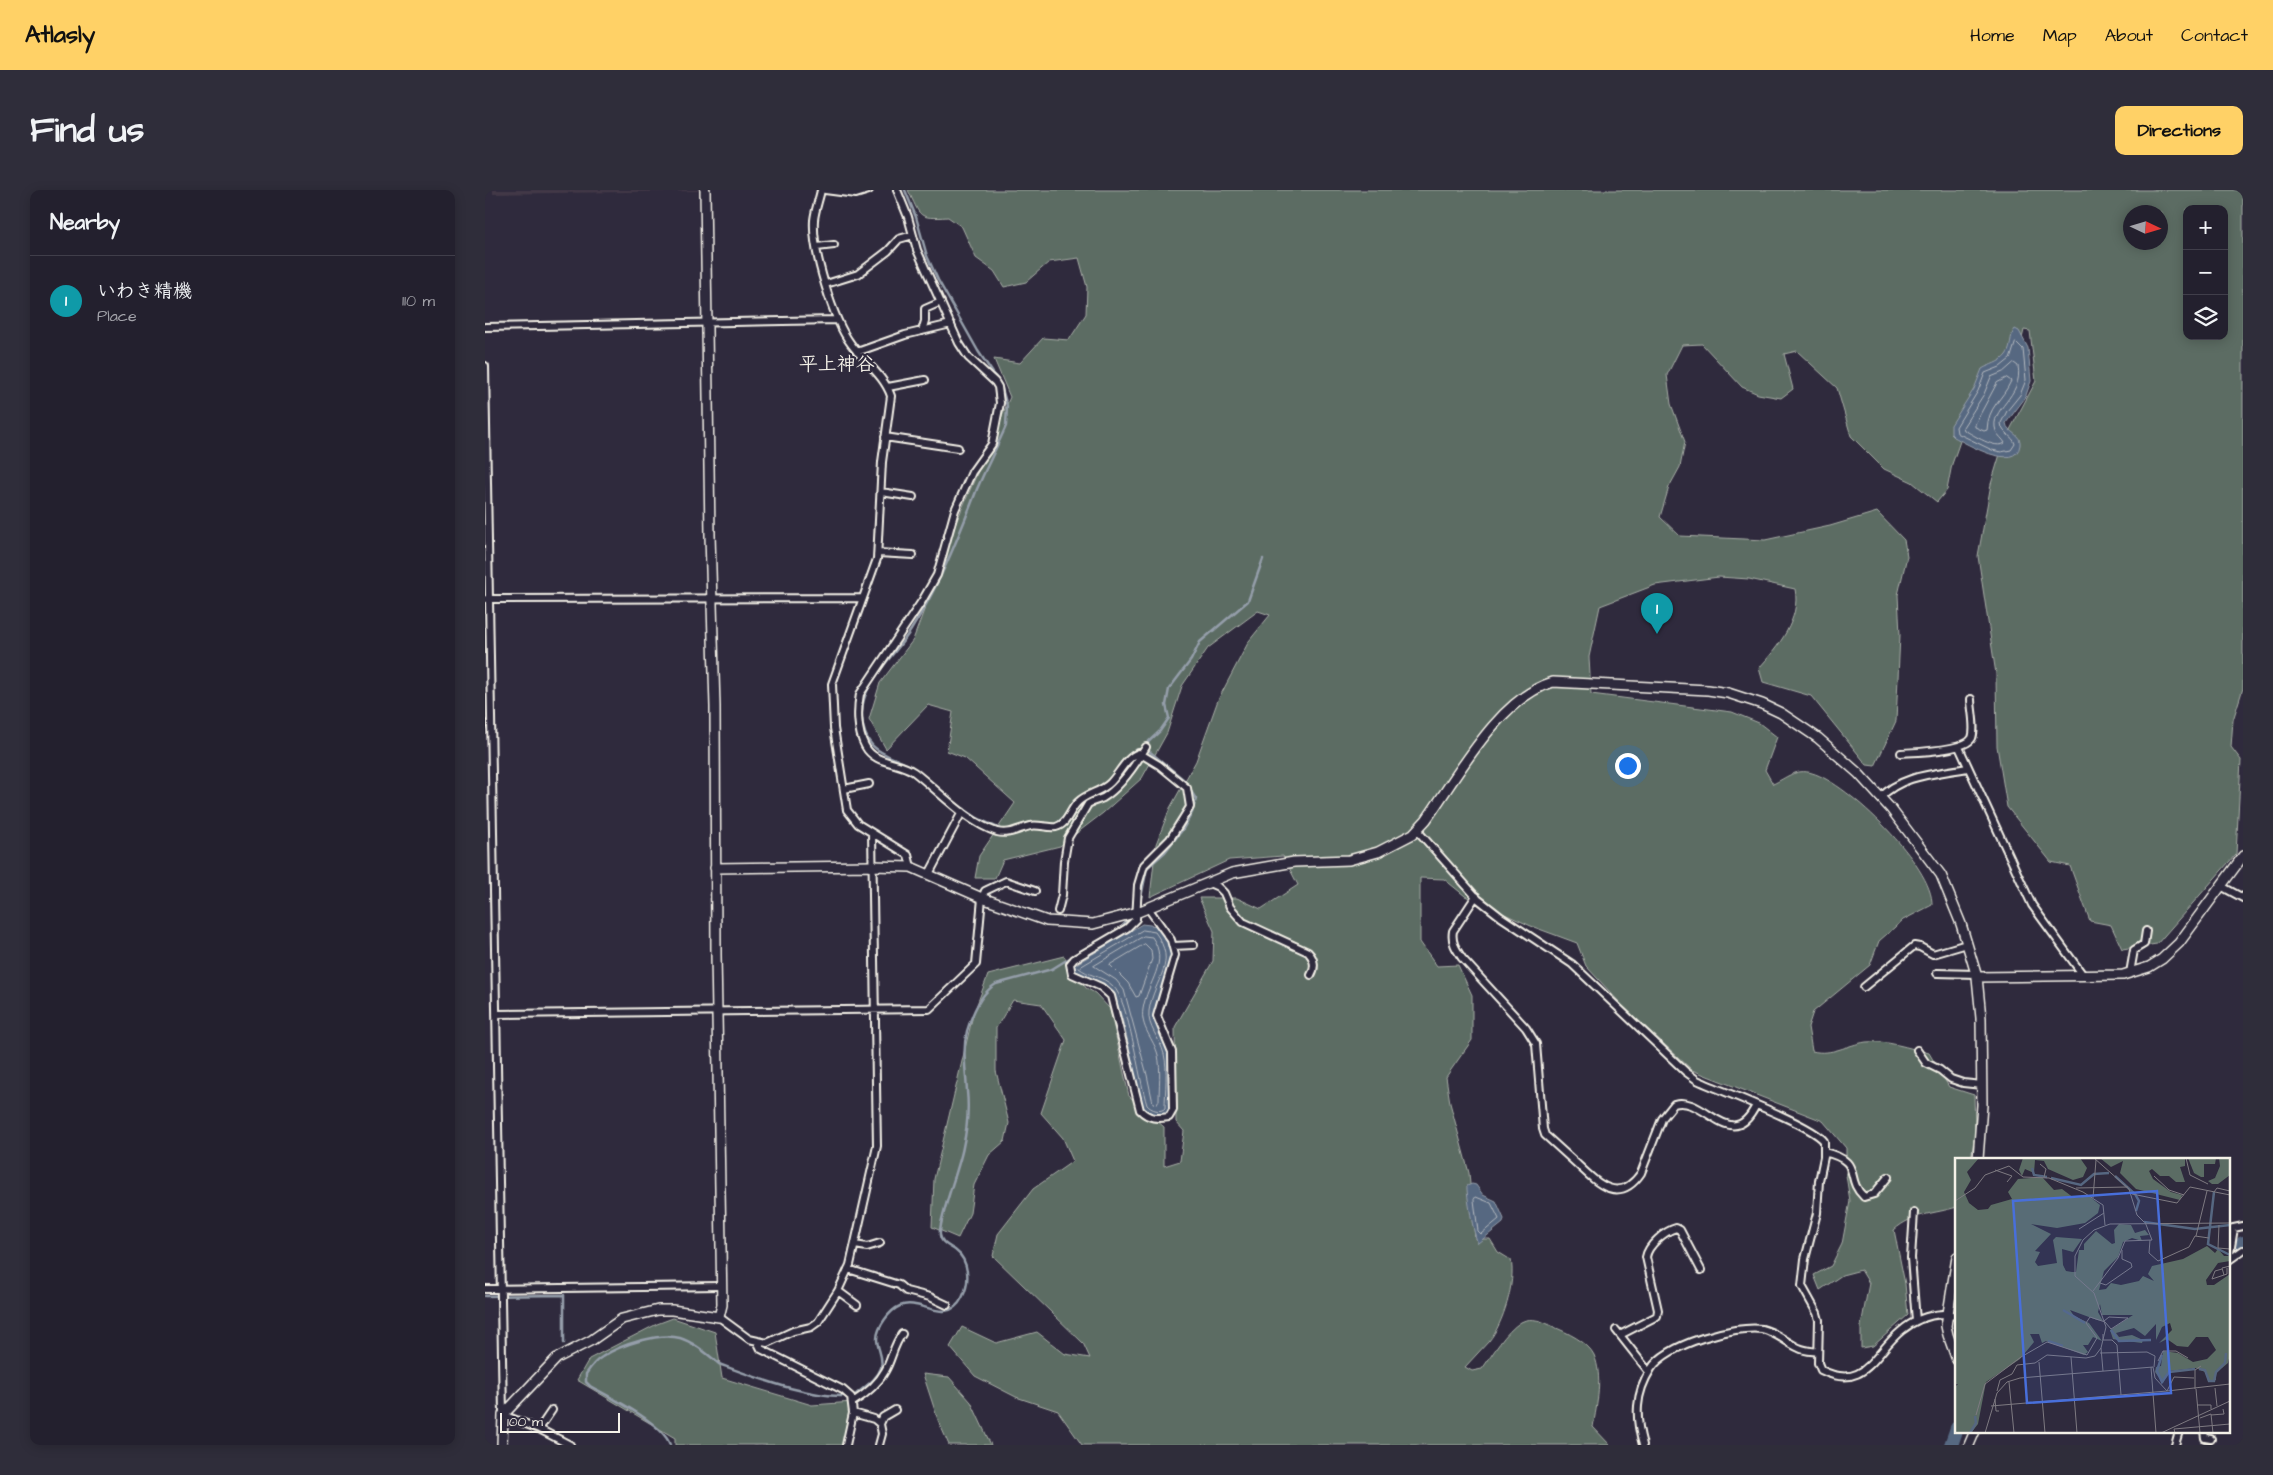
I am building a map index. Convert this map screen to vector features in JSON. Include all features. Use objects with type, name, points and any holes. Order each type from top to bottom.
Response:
[{"type":"street","points":[[705,190],[711,598],[715,707],[715,868],[722,1305],[719,1317]]},
{"type":"street","points":[[821,190],[814,220],[817,247],[836,320],[857,352],[888,387],[891,396],[885,437],[878,553],[832,684],[834,728],[847,810],[852,818],[872,833],[908,855],[911,867]]},
{"type":"street","points":[[825,190],[856,194],[869,190]]},
{"type":"street","points":[[897,190],[917,250],[963,350],[991,377],[998,387],[1000,403],[992,444],[972,472],[955,510],[937,575],[922,601],[864,685],[860,694],[857,712],[861,737],[865,747],[873,755],[887,763],[913,771],[962,812],[990,829],[1005,834],[1029,826],[1055,827],[1062,824],[1077,803],[1109,785],[1132,756],[1142,754],[1187,788],[1190,800],[1187,812],[1170,838],[1144,866],[1136,902],[1138,912],[1136,919],[1127,928],[1074,960],[1070,964],[1069,970],[1076,977],[1101,987],[1111,996],[1140,1110],[1152,1118],[1169,1117],[1173,1110],[1172,1052],[1157,1016],[1158,1006],[1175,954],[1171,940],[1148,908]]},
{"type":"street","points":[[826,284],[857,274],[888,251],[899,239],[913,235]]},
{"type":"street","points":[[817,247],[834,245]]},
{"type":"street","points":[[923,331],[925,308],[941,302]]},
{"type":"street","points":[[485,327],[836,320]]},
{"type":"street","points":[[857,352],[951,324]]},
{"type":"street","points":[[485,366],[487,599],[501,1289],[502,1445]]},
{"type":"street","points":[[888,387],[925,380]]},
{"type":"street","points":[[885,437],[958,448]]},
{"type":"street","points":[[881,492],[913,497]]},
{"type":"street","points":[[878,553],[913,555]]},
{"type":"street","points":[[487,599],[863,598]]},
{"type":"street","points":[[715,868],[911,867],[982,898],[1047,921],[1093,924],[1138,912],[1232,873],[1256,868],[1357,858],[1387,848],[1417,830],[1492,726],[1529,692],[1539,686],[1553,682],[1708,690],[1728,693],[1781,712],[1818,738],[1858,773],[1881,798],[1941,875],[1977,975],[1981,1018],[1982,1085],[1978,1158]]},
{"type":"street","points":[[1901,754],[1959,747],[1972,738],[1971,699]]},
{"type":"street","points":[[1058,911],[1062,895],[1064,861],[1069,834],[1078,823],[1088,804],[1101,799],[1117,787],[1146,747]]},
{"type":"street","points":[[1959,747],[1967,768],[2032,905],[2083,976]]},
{"type":"street","points":[[1881,798],[1890,788],[1911,779],[1967,768]]},
{"type":"street","points":[[844,789],[869,784]]},
{"type":"street","points":[[929,874],[962,812]]},
{"type":"street","points":[[1417,830],[1475,896],[1501,917],[1572,964],[1686,1072],[1697,1080],[1756,1105],[1817,1135],[1823,1141],[1824,1152],[1819,1181],[1817,1213],[1805,1259],[1802,1286],[1817,1313],[1818,1363],[1821,1370],[1845,1378],[1852,1376],[1869,1367],[1901,1331],[1916,1321],[1931,1315],[1955,1315]]},
{"type":"street","points":[[503,1415],[557,1358],[575,1350],[622,1319],[659,1310],[673,1310],[719,1317],[749,1339],[767,1343],[793,1330],[811,1327],[818,1322],[848,1269],[877,1146],[872,833]]},
{"type":"street","points":[[1937,973],[2083,976],[2130,973],[2149,967],[2171,951],[2243,856]]},
{"type":"street","points":[[496,1014],[931,1008],[973,969],[977,959],[982,898],[985,891],[1006,881],[1035,891]]},
{"type":"street","points":[[1209,883],[1218,887],[1224,893],[1230,907],[1243,922],[1313,956],[1314,971],[1311,975]]},
{"type":"street","points":[[2221,886],[2243,898]]},
{"type":"street","points":[[1475,896],[1453,931],[1455,948],[1461,958],[1533,1038],[1539,1056],[1543,1129],[1549,1138],[1596,1182],[1608,1188],[1617,1189],[1624,1188],[1637,1180],[1662,1119],[1674,1104],[1687,1104],[1729,1125],[1737,1126],[1748,1118],[1756,1105]]},
{"type":"street","points":[[2130,973],[2134,950],[2144,944],[2146,931]]},
{"type":"street","points":[[1864,987],[1914,946],[1920,946],[1933,954],[1967,944]]},
{"type":"street","points":[[1173,946],[1193,945]]},
{"type":"street","points":[[1917,1050],[1927,1063],[1951,1079],[1963,1083],[1982,1085]]},
{"type":"street","points":[[1824,1152],[1844,1158],[1849,1163],[1860,1193],[1864,1197],[1874,1194],[1888,1177]]},
{"type":"street","points":[[1914,1212],[1911,1258],[1916,1321]]},
{"type":"street","points":[[2231,1242],[2232,1228],[2243,1226]]},
{"type":"street","points":[[1649,1372],[1618,1333],[1657,1316],[1658,1310],[1646,1257],[1649,1250],[1667,1232],[1676,1228],[1680,1230],[1701,1270]]},
{"type":"street","points":[[855,1245],[867,1246],[880,1243]]},
{"type":"street","points":[[2231,1256],[2243,1250]]},
{"type":"street","points":[[848,1269],[899,1285],[906,1291],[930,1297],[947,1305]]},
{"type":"street","points":[[1955,1269],[1947,1316],[1947,1335],[1955,1355]]},
{"type":"street","points":[[485,1289],[721,1286]]},
{"type":"street","points":[[837,1291],[857,1305]]},
{"type":"street","points":[[1643,1445],[1636,1414],[1637,1405],[1649,1372],[1654,1364],[1687,1344],[1721,1332],[1738,1329],[1768,1331],[1802,1350],[1818,1352]]},
{"type":"street","points":[[853,1402],[877,1384],[885,1370],[894,1345],[902,1334]]},
{"type":"street","points":[[757,1341],[761,1350],[843,1390],[851,1397],[853,1413],[846,1445]]},
{"type":"street","points":[[539,1429],[552,1410]]},
{"type":"street","points":[[879,1445],[882,1434],[880,1424],[883,1417],[895,1410]]},
{"type":"street","points":[[853,1413],[874,1419],[880,1424]]},
{"type":"street","points":[[503,1415],[539,1429],[570,1445]]},
{"type":"street","points":[[1969,1445],[1975,1432]]},
{"type":"street","points":[[2175,1445],[2179,1432]]},
{"type":"street","points":[[2204,1432],[2205,1438],[2211,1439]]},
{"type":"shaded area","points":[[493,190],[700,190],[700,191],[493,194]]},
{"type":"green space","points":[[908,190],[2243,190],[2243,688],[2233,720],[2231,747],[2241,760],[2236,854],[2157,944],[2122,949],[2111,925],[2090,921],[2070,866],[2051,862],[2007,807],[1997,746],[1996,674],[1978,556],[1991,484],[2004,441],[2036,381],[2030,331],[2024,330],[2020,347],[1965,427],[1952,464],[1947,490],[1937,502],[1912,482],[1884,469],[1851,436],[1837,388],[1797,351],[1784,354],[1793,389],[1781,398],[1758,394],[1742,387],[1702,344],[1682,345],[1667,375],[1671,404],[1685,442],[1680,467],[1669,487],[1660,517],[1680,536],[1765,540],[1830,526],[1877,512],[1904,540],[1907,556],[1898,595],[1900,635],[1896,721],[1875,766],[1867,765],[1811,696],[1763,682],[1759,668],[1780,642],[1791,622],[1795,611],[1795,589],[1749,579],[1719,577],[1655,585],[1600,606],[1589,657],[1591,694],[1732,712],[1759,723],[1777,737],[1765,770],[1773,784],[1791,774],[1806,772],[1828,780],[1846,792],[1886,828],[1904,849],[1919,870],[1929,889],[1932,905],[1903,920],[1879,941],[1870,965],[1813,1012],[1808,1027],[1812,1051],[1826,1052],[1859,1043],[1881,1042],[1929,1053],[1949,1087],[1974,1095],[1975,1133],[1971,1158],[1955,1158],[1955,1207],[1916,1217],[1901,1224],[1894,1230],[1905,1284],[1908,1315],[1873,1346],[1861,1348],[1861,1326],[1869,1283],[1861,1270],[1842,1275],[1820,1290],[1814,1275],[1831,1266],[1842,1244],[1850,1201],[1846,1175],[1846,1148],[1823,1121],[1692,1070],[1622,1005],[1586,966],[1577,943],[1531,926],[1465,896],[1444,879],[1420,878],[1420,942],[1437,966],[1458,965],[1472,995],[1472,1040],[1446,1077],[1450,1103],[1469,1173],[1475,1239],[1490,1239],[1498,1252],[1511,1260],[1512,1269],[1510,1291],[1499,1324],[1489,1341],[1465,1367],[1472,1371],[1482,1369],[1510,1331],[1525,1320],[1542,1322],[1570,1335],[1591,1350],[1597,1363],[1599,1381],[1593,1427],[1610,1445],[1082,1445],[1058,1411],[1016,1397],[975,1376],[950,1347],[962,1327],[996,1343],[1037,1332],[1065,1354],[1090,1358],[1083,1343],[993,1256],[998,1234],[1033,1189],[1073,1161],[1063,1138],[1041,1113],[1066,1040],[1041,1004],[1013,1000],[996,1028],[996,1071],[1009,1123],[1005,1141],[989,1155],[974,1185],[970,1213],[958,1238],[932,1227],[934,1179],[973,1015],[988,975],[1064,956],[1086,988],[1095,993],[1110,1009],[1129,1096],[1164,1127],[1164,1166],[1180,1161],[1184,1131],[1176,1122],[1175,1027],[1213,961],[1214,931],[1199,898],[1237,898],[1261,909],[1298,885],[1283,856],[1229,860],[1150,897],[1156,844],[1170,808],[1196,761],[1218,700],[1249,641],[1270,615],[1258,611],[1208,648],[1182,686],[1167,733],[1142,778],[1103,813],[1060,846],[1003,860],[995,878],[975,878],[979,856],[1015,803],[965,758],[947,751],[953,712],[928,705],[886,749],[869,719],[880,683],[913,640],[958,518],[1010,397],[994,359],[1020,363],[1043,338],[1069,340],[1086,314],[1087,287],[1079,258],[1049,262],[1026,282],[1004,287],[994,271],[976,258],[962,227],[948,217],[931,217],[921,214]]},
{"type":"green space","points":[[673,1318],[715,1332],[722,1378],[812,1405],[853,1402],[845,1445],[675,1445],[675,1438],[577,1380],[589,1359],[657,1324]]},
{"type":"green space","points":[[923,1374],[949,1377],[971,1402],[991,1445],[949,1445],[938,1420]]},
{"type":"water","points":[[2015,329],[2019,331],[2028,348],[2031,381],[2025,398],[2006,423],[2009,429],[2019,438],[2020,445],[2016,453],[2010,456],[2000,456],[1979,450],[1954,437],[1951,434],[1951,425],[1974,389],[1982,369],[1998,362],[2006,355]]},
{"type":"water","points":[[1142,924],[1158,926],[1169,942],[1172,955],[1154,1016],[1169,1052],[1170,1109],[1168,1114],[1160,1115],[1151,1114],[1143,1108],[1120,1010],[1114,997],[1105,986],[1074,972],[1073,966]]},
{"type":"water","points":[[1476,1185],[1483,1195],[1496,1201],[1504,1219],[1503,1223],[1478,1243],[1472,1224],[1467,1190],[1467,1186]]},
{"type":"waterway","points":[[905,190],[916,217],[927,256],[938,280],[978,351],[1001,385],[1007,406],[1006,426],[939,578],[911,630],[879,671],[866,693],[862,717],[864,728],[871,744],[883,754],[908,765]]},
{"type":"waterway","points":[[1145,745],[1160,731],[1169,718],[1166,705],[1169,689],[1191,660],[1200,642],[1248,601],[1263,559]]},
{"type":"waterway","points":[[1124,761],[1135,750],[1149,751],[1183,779],[1196,799],[1192,813],[1183,829],[1165,852],[1147,868],[1140,902]]},
{"type":"waterway","points":[[913,768],[940,790]]},
{"type":"waterway","points":[[951,800],[977,818],[1002,830]]},
{"type":"waterway","points":[[1056,824],[1065,816]]},
{"type":"waterway","points":[[1010,829],[1036,823]]},
{"type":"waterway","points":[[1121,928],[1130,917]]},
{"type":"waterway","points":[[670,1445],[657,1428],[647,1420],[586,1382],[586,1374],[597,1360],[609,1352],[651,1338],[680,1338],[690,1342],[719,1364],[768,1382],[822,1395],[855,1395],[873,1380],[881,1368],[882,1360],[877,1339],[879,1329],[892,1311],[908,1304],[941,1311],[949,1310],[956,1306],[965,1292],[966,1266],[960,1255],[942,1240],[940,1228],[966,1133],[968,1105],[965,1046],[969,1024],[982,998],[996,984],[1052,969],[1073,956]]},
{"type":"waterway","points":[[2231,1252],[2243,1243]]},
{"type":"waterway","points":[[485,1296],[564,1295],[564,1343]]},
{"type":"waterway","points":[[1951,1445],[1956,1432]]},
{"type":"place","name":"いわき精機","points":[[1657,634]]},
{"type":"district","name":"平上神谷","points":[[837,364]]}]
